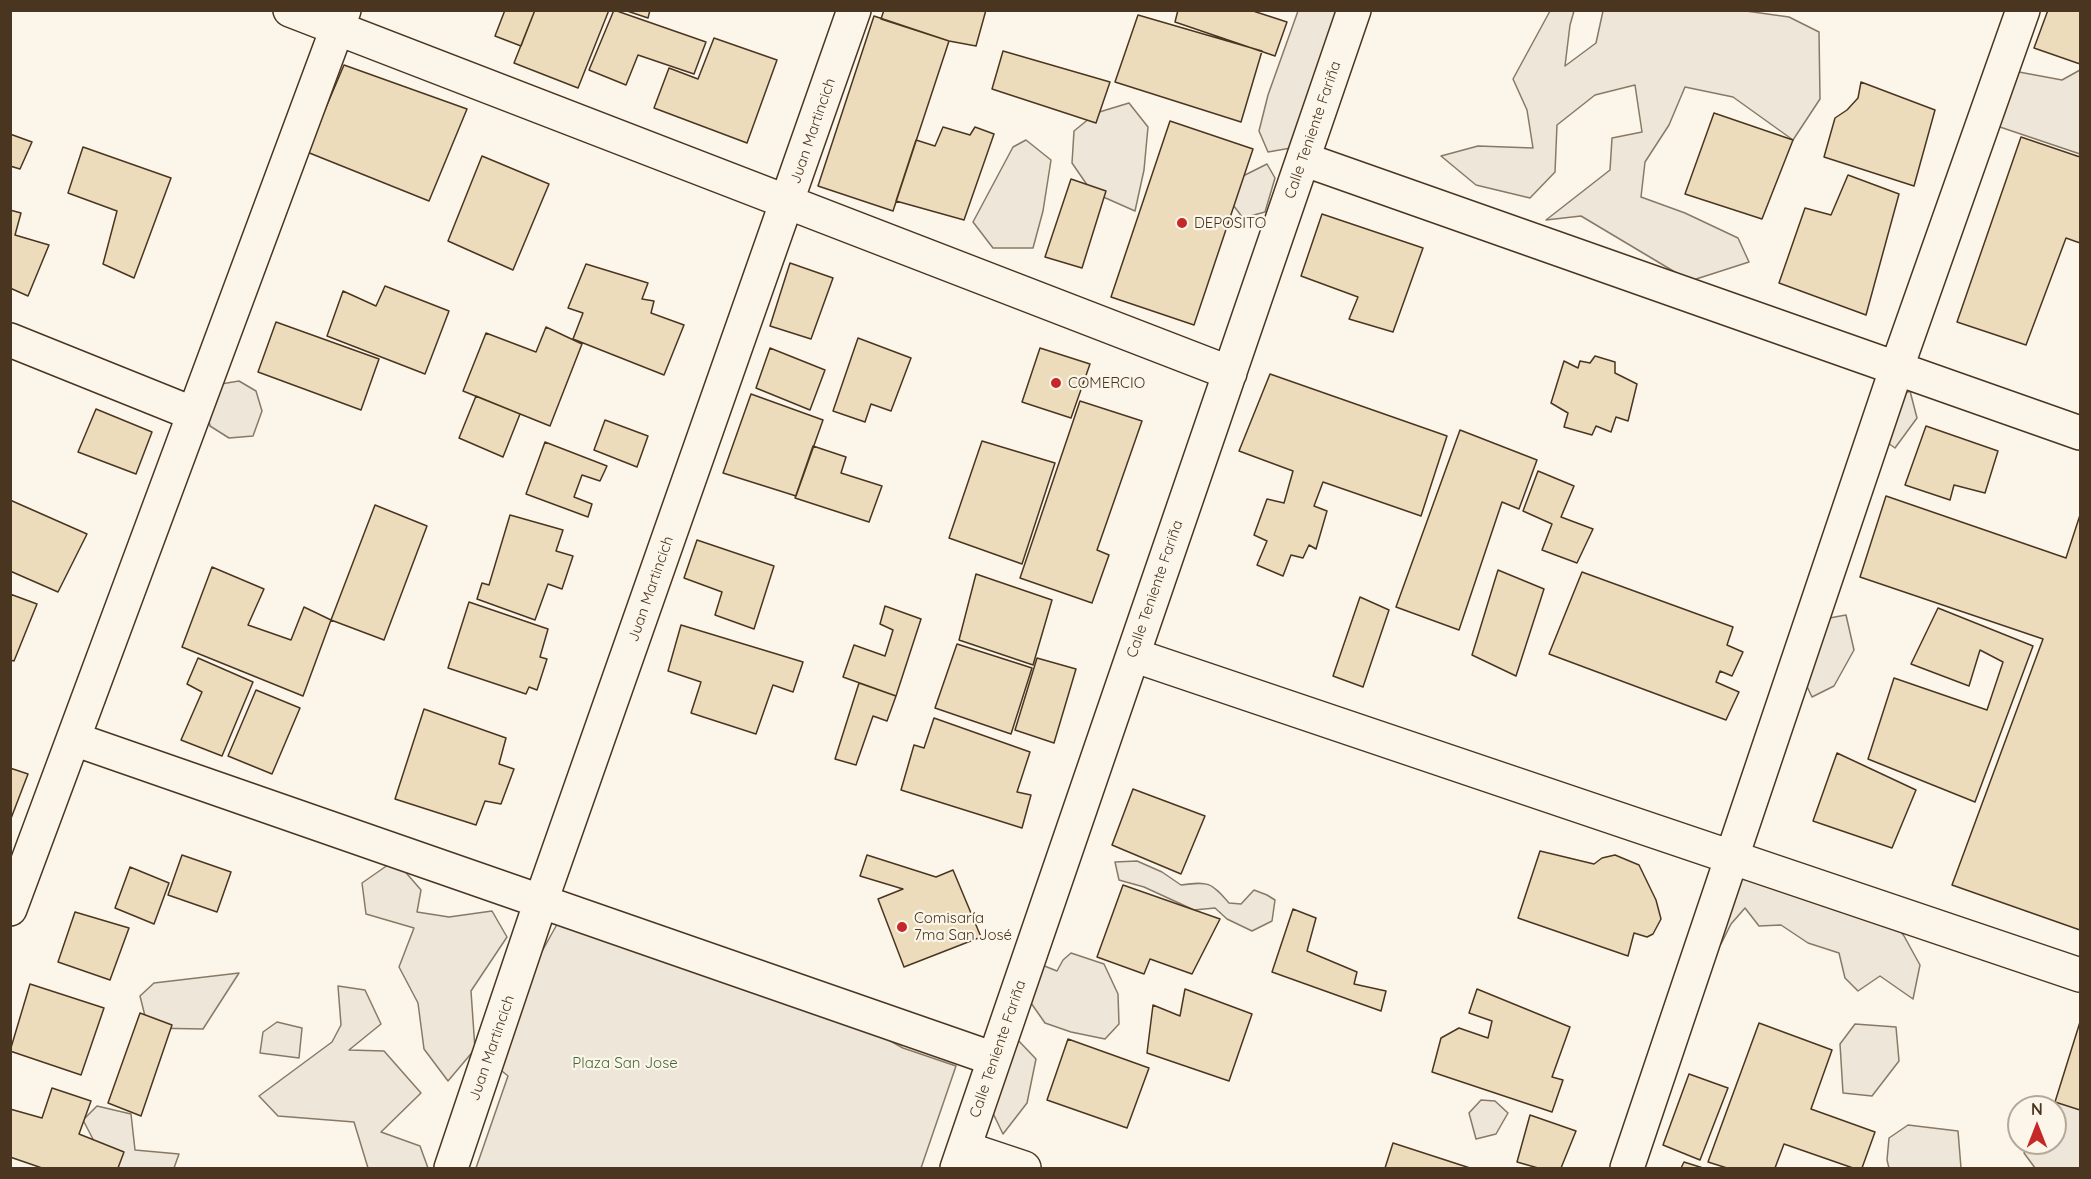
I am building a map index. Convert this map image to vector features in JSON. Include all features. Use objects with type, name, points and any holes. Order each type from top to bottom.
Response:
[{"type":"street","points":[[290,10],[341,20],[788,202],[1230,373]]},
{"type":"street","name":"Juan Martincich","points":[[451,1168],[541,901],[854,10]]},
{"type":"street","name":"Calle Teniente Fariña","points":[[960,1158],[1354,10]]},
{"type":"street","points":[[1627,1168],[1897,367],[2022,10]]},
{"type":"street","points":[[10,909],[341,20]]},
{"type":"street","points":[[1303,159],[2080,433]]},
{"type":"street","points":[[10,340],[194,414]]},
{"type":"street","points":[[1133,655],[2080,975]]},
{"type":"street","points":[[74,739],[994,1059]]},
{"type":"street","points":[[960,1158],[1024,1168]]},
{"type":"green space","points":[[1298,11],[1344,11],[1291,148],[1268,152],[1259,131],[1268,95]]},
{"type":"green space","points":[[1550,11],[1574,11],[1565,66],[1596,43],[1603,11],[1746,11],[1789,17],[1819,32],[1820,99],[1793,140],[1733,97],[1685,87],[1669,125],[1645,162],[1641,197],[1685,213],[1738,238],[1749,262],[1690,281],[1581,216],[1546,220],[1610,170],[1612,138],[1642,132],[1635,85],[1595,95],[1557,125],[1555,172],[1530,198],[1476,185],[1441,156],[1478,146],[1533,148],[1527,110],[1513,79]]},
{"type":"green space","points":[[2080,70],[2080,154],[1994,125],[2005,94],[2019,72],[2062,80]]},
{"type":"green space","points":[[1129,103],[1148,127],[1144,170],[1135,211],[1092,192],[1072,163],[1074,131],[1096,113]]},
{"type":"green space","points":[[1026,140],[1051,160],[1043,211],[1033,248],[993,248],[973,222],[1013,147]]},
{"type":"green space","points":[[1267,164],[1275,178],[1265,212],[1243,218],[1230,201],[1239,178]]},
{"type":"green space","points":[[239,381],[256,391],[262,411],[253,436],[229,438],[210,426],[206,407],[215,385]]},
{"type":"green space","points":[[1910,391],[1917,418],[1895,448],[1870,430],[1868,410]]},
{"type":"green space","points":[[1846,615],[1854,650],[1834,686],[1812,697],[1793,657],[1796,624]]},
{"type":"green space","points":[[395,860],[421,890],[417,912],[449,917],[492,911],[507,937],[471,991],[475,1049],[448,1081],[424,1049],[418,1003],[399,967],[414,928],[366,914],[362,883]]},
{"type":"green space","points":[[1137,861],[1162,872],[1181,885],[1203,883],[1213,887],[1229,903],[1241,904],[1254,890],[1267,895],[1275,900],[1272,921],[1252,931],[1227,919],[1215,908],[1194,910],[1144,887],[1119,880],[1115,862]]},
{"type":"green space","points":[[1721,870],[1879,901],[1904,936],[1920,965],[1913,999],[1880,976],[1858,991],[1845,978],[1839,953],[1808,943],[1781,925],[1759,926],[1745,908],[1731,924],[1721,944],[1699,927]]},
{"type":"green space","name":"Plaza San Jose","points":[[560,919],[858,1023],[903,1048],[956,1066],[921,1168],[476,1168],[508,1076],[497,1067],[531,971]]},
{"type":"green space","points":[[1071,953],[1104,964],[1118,994],[1119,1024],[1105,1039],[1071,1032],[1045,1023],[1031,1003],[1027,975],[1042,965],[1057,971],[1063,960]]},
{"type":"green space","points":[[239,973],[203,1029],[148,1028],[140,996],[154,983]]},
{"type":"green space","points":[[338,986],[365,990],[381,1024],[349,1050],[384,1051],[421,1093],[381,1132],[420,1146],[428,1168],[368,1168],[354,1122],[278,1116],[259,1096],[332,1042],[341,1025]]},
{"type":"green space","points":[[277,1022],[302,1028],[299,1058],[260,1053],[263,1032]]},
{"type":"green space","points":[[1855,1024],[1896,1027],[1899,1061],[1872,1096],[1843,1093],[1840,1044]]},
{"type":"green space","points":[[1016,1038],[1036,1059],[1027,1103],[1003,1134],[988,1103]]},
{"type":"green space","points":[[2067,1096],[2080,1099],[2080,1168],[2035,1168],[2025,1155],[2067,1155]]},
{"type":"green space","points":[[1481,1100],[1495,1101],[1508,1113],[1496,1134],[1476,1139],[1469,1113]]},
{"type":"green space","points":[[97,1106],[131,1114],[135,1150],[179,1154],[174,1168],[116,1168],[121,1154],[95,1143],[83,1120]]},
{"type":"green space","points":[[1908,1125],[1958,1131],[1961,1168],[1889,1168],[1887,1160],[1889,1138]]},
{"type":"building","points":[[505,10],[535,10],[521,46],[495,36]]},
{"type":"building","points":[[535,10],[609,10],[578,88],[514,63]]},
{"type":"building","points":[[614,10],[706,42],[694,74],[638,55],[626,85],[589,70]]},
{"type":"building","points":[[624,10],[650,10],[648,18]]},
{"type":"building","points":[[884,10],[986,10],[976,46],[949,41],[881,19]]},
{"type":"building","points":[[1178,10],[1250,10],[1287,22],[1275,56],[1175,22]]},
{"type":"building","points":[[2048,10],[2080,10],[2080,64],[2034,48]]},
{"type":"building","points":[[1138,15],[1262,51],[1241,122],[1115,82]]},
{"type":"building","points":[[874,16],[949,41],[893,211],[818,186]]},
{"type":"building","points":[[714,38],[777,60],[747,143],[654,108],[669,68],[698,79]]},
{"type":"building","points":[[1003,51],[1110,82],[1096,123],[992,89]]},
{"type":"building","points":[[344,65],[467,109],[429,201],[307,152]]},
{"type":"building","points":[[1861,82],[1935,110],[1914,186],[1824,157],[1835,118],[1847,110],[1858,98]]},
{"type":"building","points":[[1714,113],[1793,140],[1762,219],[1685,194]]},
{"type":"building","name":"DEPOSITO","points":[[1170,121],[1253,149],[1194,325],[1111,297]]},
{"type":"building","points":[[943,127],[970,135],[975,127],[994,134],[964,220],[896,201],[916,140],[935,146]]},
{"type":"building","points":[[10,134],[32,142],[20,169],[10,166]]},
{"type":"building","points":[[2021,137],[2080,157],[2080,243],[2066,238],[2026,345],[1957,322]]},
{"type":"building","points":[[83,147],[171,178],[134,278],[103,264],[117,211],[68,193]]},
{"type":"building","points":[[482,156],[549,184],[513,270],[448,241]]},
{"type":"building","points":[[1848,175],[1899,194],[1866,315],[1779,283],[1805,208],[1831,215]]},
{"type":"building","points":[[1071,179],[1106,191],[1082,268],[1045,257]]},
{"type":"building","points":[[10,210],[21,213],[15,235],[49,245],[28,296],[10,288]]},
{"type":"building","points":[[1322,214],[1423,248],[1393,332],[1349,319],[1358,297],[1301,276]]},
{"type":"building","points":[[790,263],[833,278],[811,339],[770,326]]},
{"type":"building","points":[[586,264],[648,283],[642,299],[654,301],[651,313],[684,325],[664,375],[573,339],[583,313],[568,308]]},
{"type":"building","points":[[385,286],[449,311],[425,374],[327,336],[343,291],[376,306]]},
{"type":"building","points":[[276,322],[379,359],[361,410],[258,372]]},
{"type":"building","points":[[546,327],[582,344],[550,426],[463,391],[486,333],[536,352]]},
{"type":"building","points":[[858,338],[911,358],[891,411],[871,404],[865,422],[833,411]]},
{"type":"building","points":[[770,348],[825,370],[810,410],[756,388]]},
{"type":"building","name":"COMERCIO","points":[[1040,348],[1090,364],[1071,418],[1022,402]]},
{"type":"building","points":[[1595,356],[1615,362],[1615,373],[1637,384],[1628,421],[1616,417],[1611,432],[1596,426],[1592,435],[1564,427],[1568,413],[1551,403],[1564,361],[1578,368],[1580,361],[1590,363]]},
{"type":"building","points":[[1270,374],[1447,436],[1421,516],[1323,482],[1314,506],[1327,511],[1316,549],[1309,545],[1303,558],[1291,555],[1283,576],[1257,565],[1267,541],[1254,535],[1267,499],[1284,503],[1293,471],[1239,451]]},
{"type":"building","points":[[751,394],[823,420],[796,496],[723,473]]},
{"type":"building","points":[[476,396],[520,414],[503,457],[459,438]]},
{"type":"building","points":[[1080,401],[1142,421],[1097,550],[1109,555],[1092,603],[1020,578]]},
{"type":"building","points":[[96,409],[152,432],[136,474],[78,452]]},
{"type":"building","points":[[605,420],[648,436],[637,467],[594,450]]},
{"type":"building","points":[[1926,426],[1998,451],[1985,493],[1954,485],[1950,500],[1905,485]]},
{"type":"building","points":[[1460,430],[1537,460],[1519,509],[1502,502],[1459,630],[1396,607]]},
{"type":"building","points":[[982,441],[1055,463],[1022,564],[949,538]]},
{"type":"building","points":[[545,442],[607,466],[600,481],[582,475],[574,497],[592,504],[588,517],[526,494]]},
{"type":"building","points":[[813,446],[846,457],[841,473],[882,486],[869,522],[795,498]]},
{"type":"building","points":[[1538,471],[1574,486],[1561,517],[1593,529],[1577,563],[1542,550],[1552,524],[1523,511]]},
{"type":"building","points":[[1886,496],[2066,558],[2080,515],[2080,930],[1952,885],[2043,639],[1860,577]]},
{"type":"building","points":[[10,500],[87,534],[58,592],[10,571]]},
{"type":"building","points":[[375,505],[427,526],[384,640],[331,620]]},
{"type":"building","points":[[510,515],[563,530],[556,551],[573,556],[562,589],[548,584],[535,620],[477,599],[482,583],[489,585]]},
{"type":"building","points":[[697,540],[774,566],[754,629],[715,615],[722,592],[684,578]]},
{"type":"building","points":[[212,567],[264,589],[248,625],[291,640],[304,607],[331,620],[303,696],[182,647]]},
{"type":"building","points":[[1498,570],[1544,589],[1516,676],[1472,655]]},
{"type":"building","points":[[1582,572],[1733,627],[1727,645],[1743,652],[1732,676],[1720,671],[1716,682],[1739,692],[1726,720],[1549,654]]},
{"type":"building","points":[[976,574],[1052,600],[1033,665],[959,640]]},
{"type":"building","points":[[10,594],[37,604],[14,661],[10,660]]},
{"type":"building","points":[[1360,597],[1389,610],[1363,687],[1333,676]]},
{"type":"building","points":[[469,602],[548,629],[540,657],[547,659],[537,690],[529,687],[526,694],[448,668]]},
{"type":"building","points":[[885,606],[921,619],[896,696],[843,677],[854,645],[885,656],[893,630],[880,624]]},
{"type":"building","points":[[1938,608],[2033,646],[1975,802],[1868,759],[1894,678],[1987,710],[2003,662],[1980,650],[1969,686],[1911,664]]},
{"type":"building","points":[[681,625],[803,662],[793,692],[773,685],[756,734],[691,713],[701,682],[668,671]]},
{"type":"building","points":[[957,644],[1032,668],[1011,734],[935,708]]},
{"type":"building","points":[[198,658],[253,682],[222,756],[181,740],[202,692],[187,684]]},
{"type":"building","points":[[1037,658],[1076,669],[1054,743],[1015,730]]},
{"type":"building","points":[[859,683],[896,696],[887,721],[873,716],[856,765],[835,759]]},
{"type":"building","points":[[256,690],[300,708],[272,774],[228,756]]},
{"type":"building","points":[[424,709],[506,738],[499,764],[514,769],[501,804],[485,801],[476,825],[395,799]]},
{"type":"building","points":[[934,718],[1030,752],[1017,792],[1031,795],[1022,828],[901,790],[914,745],[924,748]]},
{"type":"building","points":[[1837,753],[1916,790],[1892,848],[1813,821]]},
{"type":"building","points":[[10,768],[28,774],[10,821]]},
{"type":"building","points":[[1133,789],[1205,816],[1181,874],[1112,845]]},
{"type":"building","points":[[1540,851],[1594,864],[1602,858],[1615,855],[1639,865],[1656,900],[1661,919],[1653,934],[1647,937],[1634,933],[1628,956],[1518,918]]},
{"type":"building","points":[[182,855],[231,872],[217,912],[168,895]]},
{"type":"building","points":[[867,855],[936,877],[953,870],[981,937],[904,967],[878,899],[903,889],[860,876]]},
{"type":"building","points":[[130,867],[169,883],[154,924],[115,908]]},
{"type":"building","points":[[1123,885],[1220,919],[1192,974],[1150,959],[1144,974],[1097,957]]},
{"type":"building","points":[[1293,909],[1316,918],[1307,951],[1357,972],[1354,984],[1386,991],[1381,1011],[1272,972]]},
{"type":"building","points":[[75,912],[129,928],[110,980],[58,962]]},
{"type":"building","points":[[30,984],[104,1008],[81,1075],[10,1051]]},
{"type":"building","points":[[1185,989],[1252,1014],[1229,1081],[1147,1053],[1153,1005],[1180,1016]]},
{"type":"building","points":[[1477,989],[1570,1027],[1552,1077],[1563,1080],[1552,1112],[1432,1072],[1441,1038],[1459,1028],[1488,1038],[1492,1021],[1469,1013]]},
{"type":"building","points":[[140,1013],[172,1025],[141,1116],[108,1103]]},
{"type":"building","points":[[2080,1022],[2080,1110],[2067,1106],[2067,1095],[2057,1095]]},
{"type":"building","points":[[1759,1023],[1832,1050],[1811,1109],[1875,1132],[1862,1168],[1853,1168],[1784,1144],[1775,1168],[1727,1168],[1708,1162]]},
{"type":"building","points":[[1068,1039],[1149,1068],[1127,1128],[1047,1100]]},
{"type":"building","points":[[1689,1074],[1728,1088],[1700,1160],[1663,1145]]},
{"type":"building","points":[[52,1088],[91,1101],[79,1134],[124,1152],[118,1168],[42,1168],[10,1157],[10,1109],[42,1118]]},
{"type":"building","points":[[1530,1115],[1576,1131],[1561,1168],[1538,1168],[1517,1162]]},
{"type":"building","points":[[1393,1143],[1470,1168],[1385,1168]]},
{"type":"building","points":[[1684,1162],[1703,1168],[1681,1168]]},
{"type":"place","name":"DEPOSITO","points":[[1182,223]]},
{"type":"place","name":"COMERCIO","points":[[1056,383]]},
{"type":"place","name":"Comisaría 7ma San José","points":[[902,927]]}]
